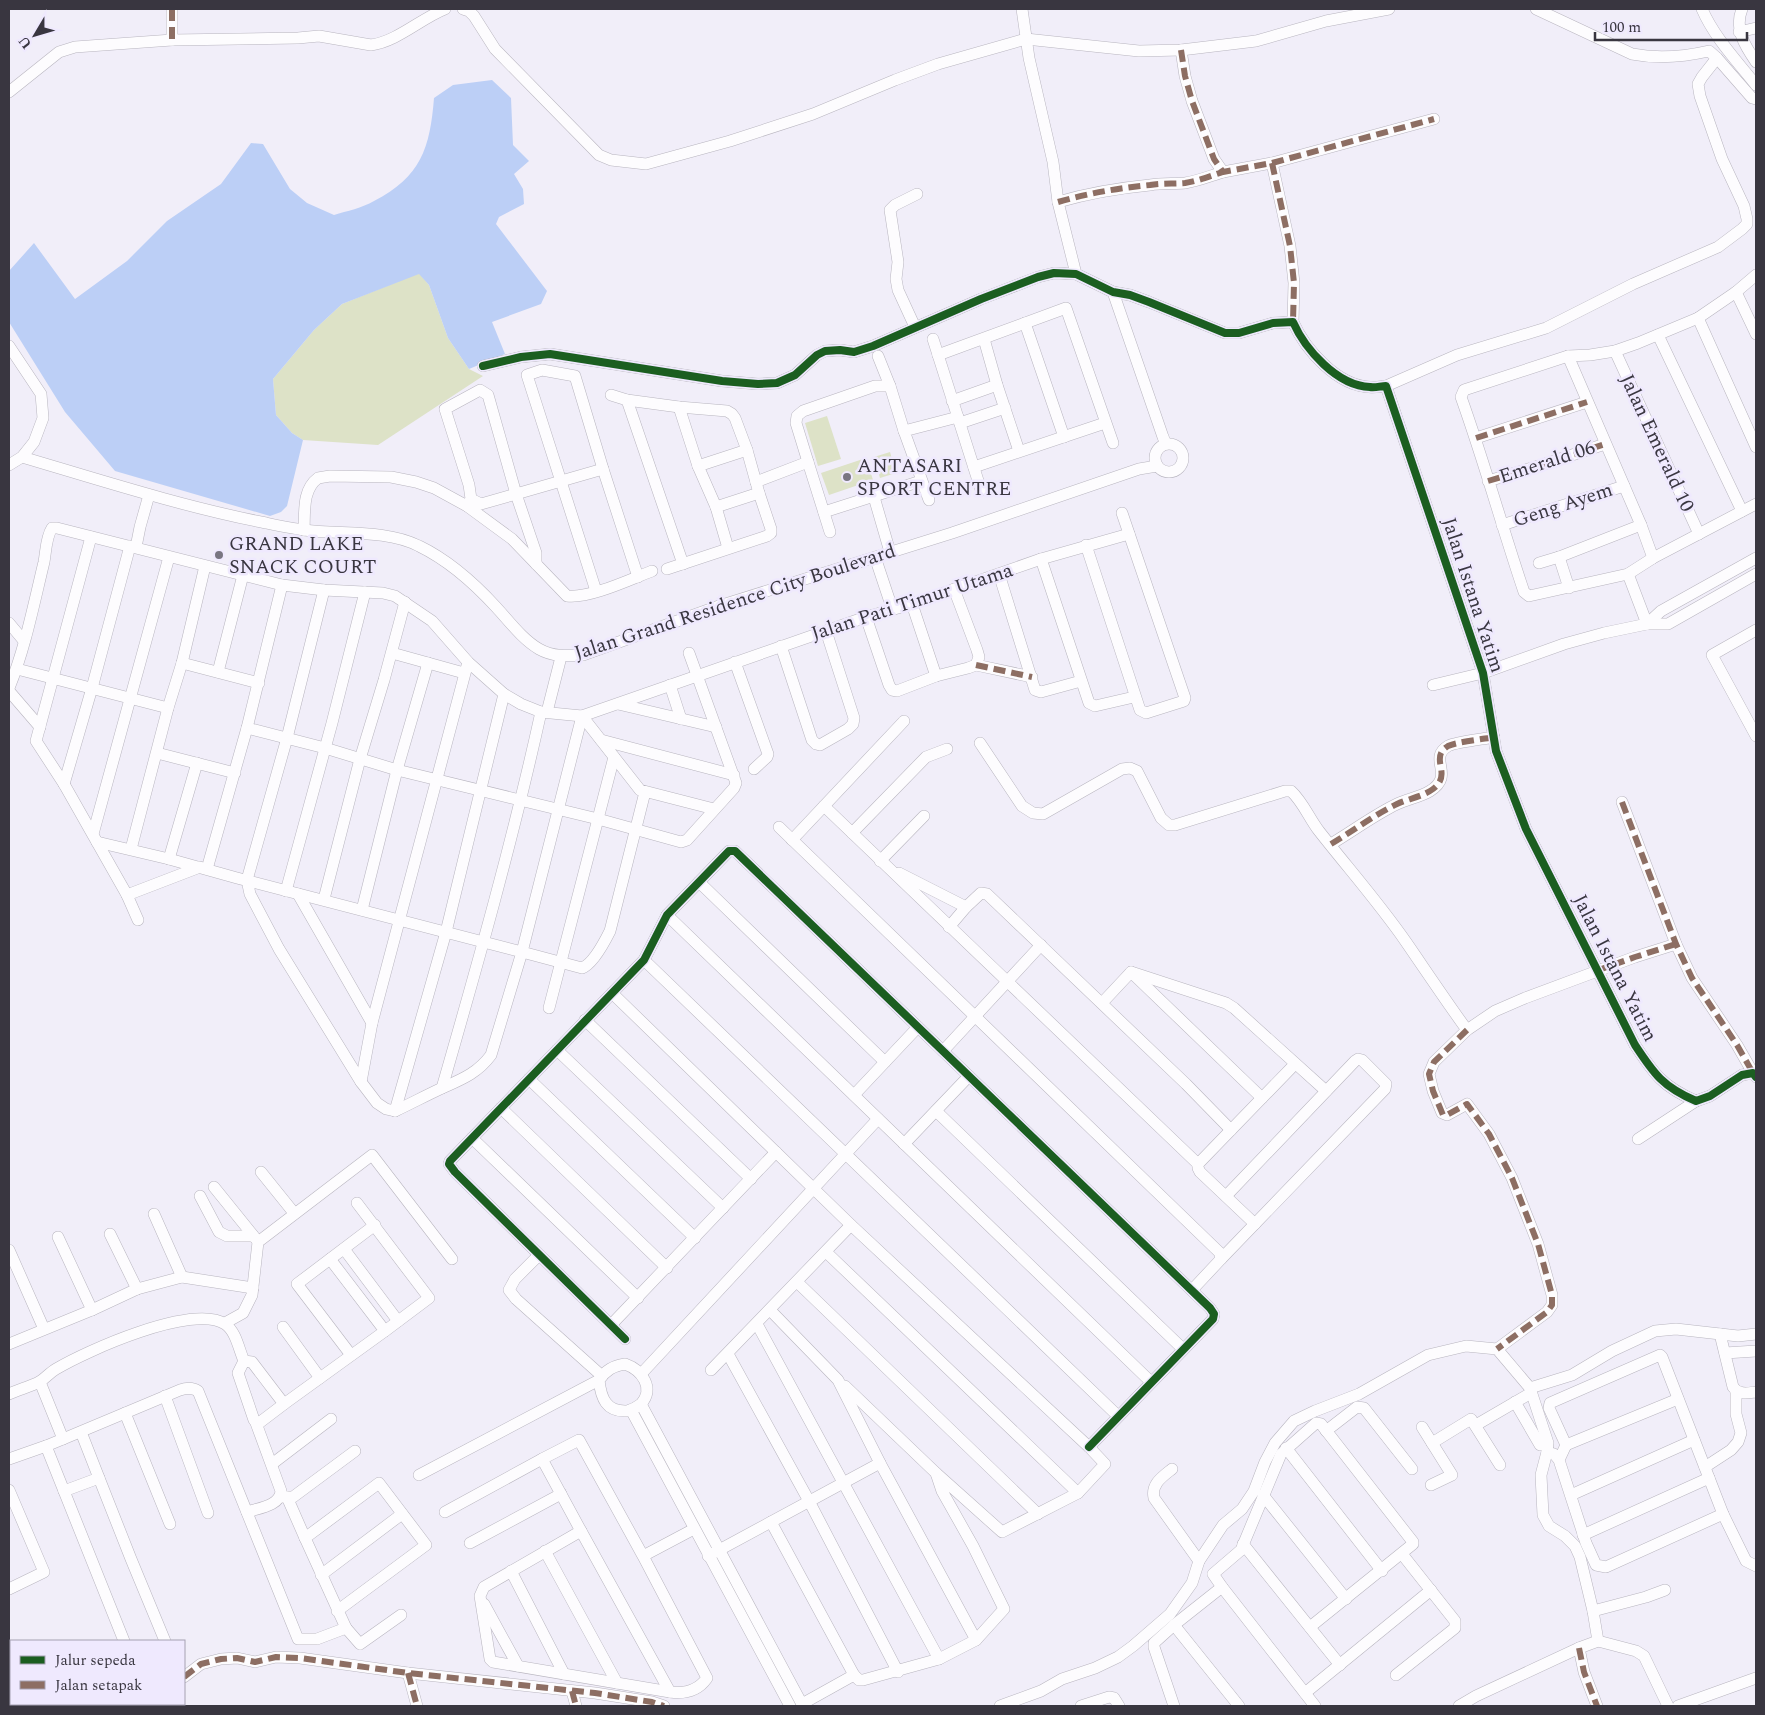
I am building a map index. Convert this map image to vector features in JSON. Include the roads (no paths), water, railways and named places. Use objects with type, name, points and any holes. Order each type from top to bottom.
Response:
[{"type":"street","points":[[172,9],[172,40]]},
{"type":"street","points":[[9,92],[65,49],[75,47],[172,40],[319,36],[371,45],[401,33],[445,9]]},
{"type":"street","points":[[463,9],[469,10],[474,16],[495,49],[599,155],[611,160],[637,164],[646,164],[721,143],[794,120],[929,67],[1026,38],[1139,51],[1181,50],[1256,41],[1326,21],[1389,9]]},
{"type":"street","points":[[1022,9],[1026,38],[1053,162],[1058,202],[1076,274]]},
{"type":"street","points":[[1536,9],[1632,54],[1665,57],[1694,55],[1708,51],[1717,58],[1752,98],[1756,99]]},
{"type":"street","points":[[1702,9],[1707,21],[1756,85]]},
{"type":"street","points":[[1742,9],[1739,16],[1739,32],[1756,62]]},
{"type":"street","points":[[1739,32],[1756,28]]},
{"type":"street","points":[[1181,50],[1185,76],[1192,101],[1214,159],[1223,172]]},
{"type":"street","points":[[1272,163],[1290,246],[1294,283],[1293,322],[1298,333],[1316,356],[1345,380],[1369,387],[1386,386],[1457,355],[1546,328],[1633,284],[1718,247],[1742,229],[1747,224],[1748,219],[1720,152],[1700,96],[1698,84],[1717,58]]},
{"type":"street","points":[[1058,202],[1084,194],[1116,189],[1185,183],[1223,172],[1272,163],[1434,119]]},
{"type":"street","points":[[915,327],[897,284],[898,262],[890,210],[895,205],[917,194]]},
{"type":"street","points":[[483,366],[521,357],[550,354],[722,381],[758,384],[778,383],[795,375],[817,355],[825,351],[840,350],[854,352],[892,339],[915,327],[1038,277],[1054,273],[1076,274],[1113,292],[1130,295],[1233,334],[1273,323],[1293,322]]},
{"type":"street","points":[[1756,275],[1736,292],[1698,318],[1658,335],[1615,351],[1568,356],[1464,390],[1461,397],[1526,594],[1532,596],[1628,574],[1653,558],[1756,504]]},
{"type":"street","name":"Jalan Grand Residence City Boulevard","points":[[22,457],[149,495],[264,523],[304,530],[376,535],[402,540],[422,547],[450,564],[466,578],[488,598],[524,638],[538,649],[561,656],[583,654],[719,606],[952,533],[1139,469],[1157,466],[1166,472],[1177,470],[1181,466],[1183,455],[1177,446],[1166,444],[1162,437],[1113,292]]},
{"type":"street","points":[[1736,292],[1756,334]]},
{"type":"street","points":[[938,355],[1066,308],[1113,443]]},
{"type":"street","points":[[1698,318],[1756,447]]},
{"type":"street","points":[[1025,323],[1064,437]]},
{"type":"street","points":[[1658,335],[1742,511]]},
{"type":"street","points":[[933,339],[981,490]]},
{"type":"street","points":[[984,339],[1019,452]]},
{"type":"street","points":[[9,346],[41,394],[43,418],[34,442],[22,457],[9,465]]},
{"type":"street","name":"Jalan Emerald 10","points":[[1615,351],[1699,534]]},
{"type":"street","points":[[878,356],[929,500]]},
{"type":"street","points":[[1568,356],[1641,525],[1653,558]]},
{"type":"street","points":[[596,591],[527,375],[542,370],[575,376],[602,469],[638,576]]},
{"type":"street","points":[[952,401],[997,385]]},
{"type":"street","points":[[830,532],[796,423],[799,414],[875,386],[890,386]]},
{"type":"street","name":"Jalan Istana Yatim","points":[[1386,386],[1483,673],[1496,751],[1526,829],[1635,1045],[1656,1075],[1667,1086],[1680,1095],[1696,1101]]},
{"type":"street","points":[[469,503],[469,485],[445,409],[480,390],[488,395],[516,494],[536,554],[536,565]]},
{"type":"street","points":[[611,395],[628,400],[727,411],[735,418],[747,450],[771,533],[767,536],[667,568]]},
{"type":"street","points":[[628,400],[682,564]]},
{"type":"street","points":[[1476,438],[1587,402]]},
{"type":"street","points":[[679,407],[698,466],[716,507],[728,548]]},
{"type":"street","points":[[904,431],[1005,408]]},
{"type":"street","points":[[974,467],[1105,423]]},
{"type":"street","points":[[1157,466],[1155,455],[1161,446],[1166,444]]},
{"type":"street","name":"Emerald 06","points":[[1488,481],[1605,444]]},
{"type":"street","points":[[698,466],[747,450]]},
{"type":"street","points":[[716,507],[808,462]]},
{"type":"street","points":[[469,503],[481,504],[602,469]]},
{"type":"street","points":[[304,530],[305,500],[314,480],[320,476],[391,477],[434,488],[469,503],[512,540],[567,596],[576,597],[652,571]]},
{"type":"street","points":[[824,512],[921,481]]},
{"type":"street","name":"Geng Ayem","points":[[1502,525],[1624,486]]},
{"type":"street","points":[[64,784],[149,495]]},
{"type":"street","points":[[874,497],[890,552]]},
{"type":"street","points":[[1086,545],[1134,697],[1140,710],[1142,713],[1146,713],[1184,701],[1186,698],[1122,513]]},
{"type":"street","points":[[1539,563],[1641,525]]},
{"type":"street","points":[[40,727],[9,690],[17,669],[51,530],[55,527],[282,585],[388,594],[405,602],[432,620],[466,668],[504,694],[522,704],[544,712],[582,716],[638,789],[714,810]]},
{"type":"street","name":"Jalan Pati Timur Utama","points":[[582,716],[892,608],[912,604],[1041,559],[1129,534]]},
{"type":"street","points":[[91,537],[36,741],[64,784],[95,838],[127,895],[138,920]]},
{"type":"street","points":[[95,838],[169,557]]},
{"type":"street","points":[[875,557],[892,608]]},
{"type":"street","points":[[1559,557],[1569,588]]},
{"type":"street","points":[[1647,624],[1661,611],[1756,558]]},
{"type":"street","points":[[1041,559],[1089,703],[1095,706],[1134,697]]},
{"type":"street","points":[[131,849],[168,708],[182,663],[205,566]]},
{"type":"street","points":[[218,672],[243,574]]},
{"type":"street","points":[[999,574],[1036,690],[1041,692],[1082,681]]},
{"type":"street","points":[[1628,574],[1647,624]]},
{"type":"street","points":[[1432,684],[1483,673],[1564,644],[1647,624],[1668,624],[1756,574]]},
{"type":"street","points":[[203,868],[235,773],[282,585]]},
{"type":"street","points":[[954,588],[977,650],[978,658],[976,665]]},
{"type":"street","points":[[324,590],[287,738],[247,880],[250,894],[279,949],[361,1082],[377,1103],[386,1109],[395,1111],[466,1078],[487,1061],[491,1055],[522,952],[582,716]]},
{"type":"street","points":[[286,891],[365,592]]},
{"type":"street","points":[[324,899],[360,759],[392,653],[405,602]]},
{"type":"street","points":[[912,604],[936,676]]},
{"type":"street","points":[[866,617],[892,690],[897,691],[936,676],[976,665],[1032,678]]},
{"type":"street","points":[[9,623],[24,641]]},
{"type":"street","points":[[781,646],[812,740],[820,745],[848,729],[853,724],[854,718],[826,631]]},
{"type":"street","points":[[1756,631],[1712,655],[1756,736]]},
{"type":"street","points":[[392,653],[428,663],[466,668]]},
{"type":"street","points":[[247,728],[325,748],[397,770],[684,842],[736,785],[690,654]]},
{"type":"street","points":[[442,1088],[484,942],[544,712],[561,656]]},
{"type":"street","points":[[735,662],[768,754],[754,769]]},
{"type":"street","points":[[182,663],[258,683]]},
{"type":"street","points":[[362,910],[397,770],[428,663]]},
{"type":"street","points":[[361,1082],[372,1023],[466,668]]},
{"type":"street","points":[[17,669],[168,708]]},
{"type":"street","points":[[670,685],[681,719]]},
{"type":"street","points":[[395,1111],[446,932],[504,694]]},
{"type":"street","points":[[617,704],[716,727]]},
{"type":"street","points":[[792,840],[904,721]]},
{"type":"street","points":[[1331,844],[1397,804],[1428,793],[1440,784],[1443,775],[1439,762],[1442,753],[1449,746],[1494,737]]},
{"type":"street","points":[[601,740],[734,775]]},
{"type":"street","points":[[980,743],[1022,806],[1033,813],[1043,814],[1122,769],[1130,768],[1137,771],[1161,818],[1169,825],[1176,826],[1291,790],[1297,796],[1310,819],[1406,942],[1466,1030]]},
{"type":"street","points":[[852,833],[926,757],[947,749]]},
{"type":"street","points":[[157,753],[235,773]]},
{"type":"street","points":[[549,1008],[614,757]]},
{"type":"street","points":[[170,859],[197,763]]},
{"type":"street","points":[[95,838],[286,891],[324,899],[400,921],[582,968],[586,967],[606,940],[610,931],[645,792]]},
{"type":"street","points":[[1622,802],[1676,944],[1692,978],[1737,1045],[1754,1075],[1742,1075],[1710,1096],[1696,1101],[1638,1139]]},
{"type":"street","points":[[824,806],[1198,1164],[1200,1172],[1254,1224]]},
{"type":"street","points":[[884,864],[924,816]]},
{"type":"street","points":[[779,827],[1220,1252],[1222,1260]]},
{"type":"street","points":[[625,1339],[450,1167],[450,1161],[644,960],[667,915],[728,851],[734,851],[1192,1290],[1214,1314],[1213,1319],[1089,1447]]},
{"type":"street","points":[[884,864],[966,906]]},
{"type":"street","points":[[127,895],[203,868]]},
{"type":"street","points":[[699,882],[885,1062]]},
{"type":"street","points":[[949,926],[966,906],[981,893],[987,894],[1102,1003],[1125,1028],[1181,1079],[1231,1130]]},
{"type":"street","points":[[298,894],[372,1023]]},
{"type":"street","points":[[667,915],[1151,1382]]},
{"type":"street","points":[[1000,1706],[1041,1691],[1062,1679],[1096,1668],[1118,1657],[1170,1614],[1192,1583],[1199,1561],[1223,1525],[1242,1509],[1254,1491],[1264,1462],[1275,1443],[1294,1421],[1359,1394],[1428,1355],[1466,1346],[1497,1349],[1548,1312],[1552,1305],[1552,1295],[1534,1236],[1512,1178],[1489,1134],[1467,1104],[1444,1115],[1433,1091],[1429,1074],[1434,1062],[1466,1030],[1495,1011],[1596,971],[1676,944]]},
{"type":"street","points":[[943,1050],[1040,946]]},
{"type":"street","points":[[644,960],[1118,1416]]},
{"type":"street","points":[[1102,1003],[1131,972]]},
{"type":"street","points":[[1131,972],[1226,1003],[1234,1008],[1326,1091]]},
{"type":"street","points":[[1131,972],[1262,1098]]},
{"type":"street","points":[[612,993],[851,1225],[1105,1464],[1078,1493],[1000,1532],[838,1380],[770,1310]]},
{"type":"street","points":[[586,1020],[751,1179]]},
{"type":"street","points":[[854,1096],[918,1027]]},
{"type":"street","points":[[557,1050],[723,1208]]},
{"type":"street","points":[[1192,1290],[1386,1084],[1362,1060],[1358,1059],[1226,1196]]},
{"type":"street","points":[[1198,1164],[1295,1064]]},
{"type":"street","points":[[904,1144],[969,1076]]},
{"type":"street","points":[[529,1079],[695,1238]]},
{"type":"street","points":[[500,1108],[667,1268]]},
{"type":"street","points":[[936,1111],[1183,1349]]},
{"type":"street","points":[[642,1373],[878,1119]]},
{"type":"street","points":[[472,1138],[638,1298]]},
{"type":"street","points":[[611,1326],[776,1152]]},
{"type":"street","points":[[200,1196],[219,1232],[227,1236],[256,1239],[372,1154],[452,1259]]},
{"type":"street","points":[[261,1172],[294,1213]]},
{"type":"street","points":[[214,1187],[256,1239],[252,1295],[243,1313],[225,1323]]},
{"type":"street","points":[[256,1423],[260,1423],[429,1298],[358,1204]]},
{"type":"street","points":[[154,1214],[182,1277]]},
{"type":"street","points":[[351,1355],[297,1284],[375,1225]]},
{"type":"street","points":[[711,1370],[851,1225]]},
{"type":"street","points":[[110,1234],[137,1289]]},
{"type":"street","points":[[58,1237],[92,1310]]},
{"type":"street","points":[[344,1249],[398,1320]]},
{"type":"street","points":[[9,1250],[44,1329]]},
{"type":"street","points":[[826,1252],[1078,1493]]},
{"type":"street","points":[[419,1475],[600,1378],[608,1370],[616,1366],[625,1364],[634,1367],[642,1373],[646,1383],[646,1394],[636,1407],[618,1411],[607,1405],[600,1394],[600,1378],[516,1299],[509,1290],[515,1279],[539,1255]]},
{"type":"street","points":[[330,1259],[385,1331]]},
{"type":"street","points":[[9,1344],[92,1310],[137,1289],[182,1277],[253,1288]]},
{"type":"street","points":[[797,1282],[1038,1514]]},
{"type":"street","points":[[9,1394],[40,1382],[55,1369],[100,1347],[144,1330],[193,1318],[225,1323],[233,1332],[244,1361],[238,1373],[284,1497],[346,1628],[360,1644],[401,1615]]},
{"type":"street","points":[[757,1324],[939,1659]]},
{"type":"street","points":[[283,1327],[320,1378]]},
{"type":"street","points":[[1476,1426],[1531,1391],[1572,1375],[1612,1351],[1655,1331],[1676,1328],[1738,1336],[1756,1334]]},
{"type":"street","points":[[1704,1467],[1731,1450],[1738,1442],[1741,1433],[1736,1414],[1736,1391],[1730,1378],[1720,1334]]},
{"type":"street","points":[[1497,1349],[1531,1391],[1548,1443],[1544,1448],[1541,1475],[1543,1515],[1549,1526],[1565,1536],[1575,1546],[1580,1556],[1598,1641]]},
{"type":"street","points":[[1725,1353],[1756,1350]]},
{"type":"street","points":[[728,1354],[809,1501],[898,1672]]},
{"type":"street","points":[[1566,1445],[1549,1408],[1550,1403],[1657,1355],[1662,1357],[1723,1514],[1746,1561],[1756,1566]]},
{"type":"street","points":[[244,1361],[252,1362],[284,1404]]},
{"type":"street","points":[[838,1380],[880,1463],[976,1640]]},
{"type":"street","points":[[40,1382],[62,1439]]},
{"type":"street","points":[[9,1459],[81,1432],[165,1396],[188,1388],[194,1388],[198,1391],[298,1639],[317,1640],[346,1628]]},
{"type":"street","points":[[1736,1391],[1742,1393],[1756,1392]]},
{"type":"street","points":[[165,1396],[208,1513]]},
{"type":"street","points":[[1559,1460],[1566,1445],[1678,1399]]},
{"type":"street","points":[[1514,1402],[1544,1448],[1554,1454],[1559,1460],[1583,1535],[1596,1565],[1606,1567],[1723,1514]]},
{"type":"street","points":[[1326,1431],[1360,1406],[1364,1408],[1412,1469]]},
{"type":"street","points":[[636,1407],[694,1529],[713,1553],[802,1705],[854,1676]]},
{"type":"street","points":[[636,1407],[713,1553],[790,1706]]},
{"type":"street","points":[[125,1413],[170,1524]]},
{"type":"street","points":[[272,1464],[331,1419]]},
{"type":"street","points":[[1432,1443],[1471,1419],[1500,1464]]},
{"type":"street","points":[[1310,1627],[1412,1546],[1413,1542],[1321,1424],[1316,1423],[1281,1454],[1241,1550],[1213,1574],[1315,1706]]},
{"type":"street","points":[[1422,1427],[1452,1475],[1431,1485]]},
{"type":"street","points":[[81,1432],[130,1559],[166,1640]]},
{"type":"street","points":[[445,1512],[542,1458],[579,1440],[707,1678],[697,1688],[680,1693],[670,1692],[492,1662],[480,1596],[484,1588],[580,1531]]},
{"type":"street","points":[[1570,1495],[1694,1440]]},
{"type":"street","points":[[46,1446],[124,1640]]},
{"type":"street","points":[[1286,1448],[1382,1570]]},
{"type":"street","points":[[247,1512],[277,1502],[284,1497],[293,1497],[355,1451]]},
{"type":"street","points":[[542,1458],[580,1531],[670,1692]]},
{"type":"street","points":[[713,1553],[880,1463]]},
{"type":"street","points":[[1172,1468],[1156,1483],[1153,1492],[1154,1498],[1199,1561]]},
{"type":"street","points":[[771,1522],[854,1676],[863,1680],[898,1672],[939,1659],[976,1640],[1003,1611],[1004,1607],[942,1492],[936,1473]]},
{"type":"street","points":[[64,1491],[99,1478]]},
{"type":"street","points":[[1583,1535],[1709,1478]]},
{"type":"street","points":[[305,1538],[379,1483],[426,1545],[337,1612]]},
{"type":"street","points":[[9,1490],[44,1572],[9,1589]]},
{"type":"street","points":[[470,1543],[562,1494]]},
{"type":"street","points":[[1263,1496],[1346,1599]]},
{"type":"street","points":[[322,1575],[402,1514]]},
{"type":"street","points":[[643,1556],[694,1529]]},
{"type":"street","points":[[1243,1544],[1340,1665]]},
{"type":"street","points":[[546,1551],[617,1682]]},
{"type":"street","points":[[1396,1675],[1456,1625],[1455,1621],[1402,1554]]},
{"type":"street","points":[[511,1572],[564,1674]]},
{"type":"street","points":[[1174,1706],[1154,1647],[1156,1640],[1222,1587]]},
{"type":"street","points":[[1305,1693],[1431,1590]]},
{"type":"street","points":[[1593,1611],[1665,1590]]},
{"type":"street","points":[[480,1596],[518,1666]]},
{"type":"street","points":[[1174,1625],[1238,1706]]},
{"type":"street","points":[[1459,1706],[1476,1696],[1598,1641],[1636,1651],[1644,1656],[1668,1706]]},
{"type":"street","points":[[1579,1648],[1584,1672],[1597,1706]]},
{"type":"street","points":[[185,1676],[201,1664],[221,1659],[237,1658],[255,1662],[276,1657],[300,1658],[572,1690],[652,1702],[664,1706]]},
{"type":"street","points":[[408,1672],[417,1706]]},
{"type":"street","points":[[1678,1706],[1756,1678]]},
{"type":"street","points":[[572,1690],[576,1706]]},
{"type":"street","points":[[1170,1695],[1180,1706]]},
{"type":"street","points":[[1081,1706],[1109,1697],[1114,1698],[1119,1706]]},
{"type":"water","points":[[492,80],[511,98],[513,145],[529,161],[514,174],[523,189],[524,204],[499,217],[496,224],[547,291],[541,304],[492,322],[505,354],[469,369],[448,338],[429,285],[419,274],[342,304],[314,330],[273,379],[276,415],[292,433],[303,440],[287,506],[281,512],[270,516],[115,471],[65,412],[9,322],[9,271],[34,243],[75,299],[127,261],[167,221],[221,184],[251,143],[263,144],[290,189],[307,203],[334,215],[359,207],[390,192],[413,171],[426,146],[430,132],[434,98],[453,85]]},
{"type":"place","name":"ANTASARI SPORT CENTRE","points":[[847,477]]},
{"type":"place","name":"GRAND LAKE SNACK COURT","points":[[219,555]]}]
